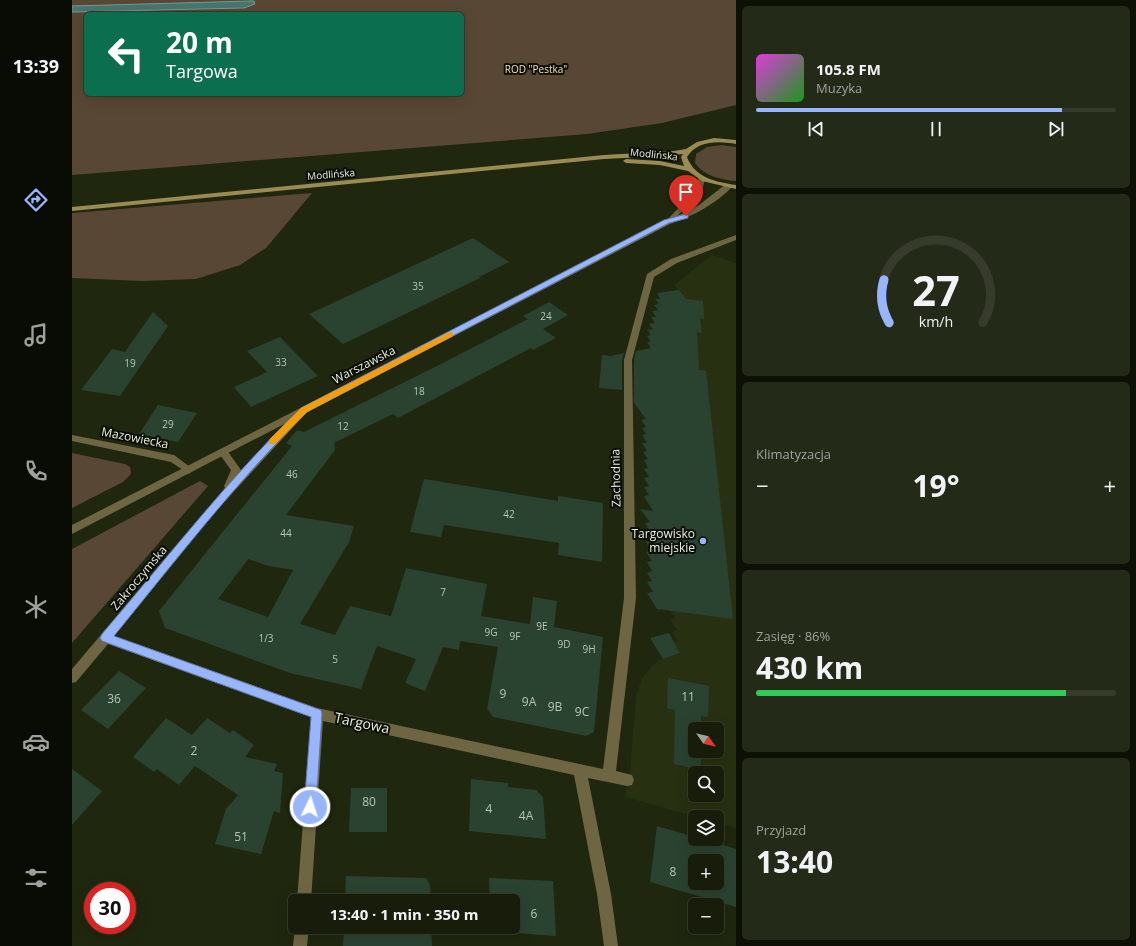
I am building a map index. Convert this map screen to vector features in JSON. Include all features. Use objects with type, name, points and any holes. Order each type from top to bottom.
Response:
[{"type":"main road","name":"Modlińska","points":[[72,209],[592,159],[609,156],[666,154],[686,151],[699,143],[708,141],[736,142]]},
{"type":"main road","points":[[686,151],[684,157],[689,169],[701,177],[733,186]]},
{"type":"main road","name":"Modlińska","points":[[592,159],[660,163],[689,169]]},
{"type":"street","name":"Warszawska","points":[[667,222],[699,191],[701,177]]},
{"type":"street","name":"Warszawska","points":[[72,530],[667,222],[686,216],[733,186]]},
{"type":"street","name":"Zachodnia","points":[[608,776],[630,598],[628,360],[650,276],[674,261],[736,237]]},
{"type":"street","name":"Zakroczymska","points":[[72,678],[225,496],[276,438],[304,410]]},
{"type":"street","name":"Mazowiecka","points":[[72,438],[174,459],[189,470]]},
{"type":"street","name":"Zakroczymska","points":[[223,452],[236,470],[225,496]]},
{"type":"street","name":"Targowa","points":[[106,638],[317,714],[627,780]]},
{"type":"street","points":[[304,894],[317,714]]},
{"type":"street","points":[[580,770],[604,894],[611,946]]},
{"type":"street","points":[[300,946],[301,934]]},
{"type":"shaded area","name":"Targowisko miejskie","points":[[712,255],[736,263],[736,828],[724,824],[724,810],[688,810],[688,814],[625,797],[630,770],[636,697],[642,678],[657,661],[680,653],[674,642],[678,641],[672,632],[677,630],[670,620],[675,618],[669,609],[673,291],[678,290],[674,285]]},
{"type":"green space","name":"ROD \"Pestka\"","points":[[72,0],[736,0],[736,105],[662,123],[587,134],[72,175]]},
{"type":"green space","points":[[722,145],[736,147],[736,181],[725,180],[708,174],[695,163],[696,154],[707,147]]},
{"type":"green space","points":[[312,193],[266,248],[240,265],[196,279],[142,281],[72,278],[72,213]]},
{"type":"green space","points":[[72,453],[125,464],[130,467],[131,474],[123,482],[72,508]]},
{"type":"green space","points":[[200,481],[208,486],[72,643],[72,549]]},
{"type":"water","points":[[254,1],[255,4],[244,8],[72,12],[72,6]]},
{"type":"building","points":[[473,238],[509,262],[479,277],[480,278],[343,344],[309,314]]},
{"type":"building","points":[[679,290],[686,299],[703,301],[704,319],[700,318],[702,333],[697,332],[699,370],[706,371],[733,619],[657,609],[647,593],[653,592],[647,582],[652,581],[647,573],[652,571],[647,562],[652,561],[646,552],[651,551],[646,542],[651,541],[645,533],[650,532],[645,523],[650,522],[640,509],[653,511],[644,496],[649,495],[644,487],[649,486],[644,478],[649,477],[644,469],[648,468],[644,460],[648,459],[643,452],[647,451],[642,443],[647,443],[642,435],[646,434],[642,428],[646,427],[641,420],[646,419],[634,403],[634,360],[636,351],[651,348],[647,342],[651,342],[647,336],[651,335],[647,330],[653,329],[649,324],[655,323],[651,317],[656,317],[652,311],[658,310],[654,305],[659,304],[655,299],[660,299],[657,293]]},
{"type":"building","points":[[549,302],[568,315],[543,329],[556,338],[533,350],[531,348],[398,418],[393,414],[334,443],[335,450],[286,515],[354,526],[349,542],[300,624],[335,635],[350,606],[391,616],[406,568],[487,584],[481,616],[530,624],[533,597],[557,601],[554,627],[603,637],[594,732],[586,736],[493,717],[487,709],[498,647],[460,641],[459,650],[443,647],[425,691],[405,683],[416,659],[377,646],[361,689],[290,673],[165,628],[159,611],[292,446],[286,443],[297,430],[304,432],[439,365],[528,319],[523,316]],"holes":[[[248,559],[269,566],[293,570],[268,617],[218,599]]]},
{"type":"building","points":[[153,312],[168,326],[120,396],[81,390],[112,349],[125,352]]},
{"type":"building","points":[[280,337],[318,376],[251,407],[234,387],[267,372],[247,351]]},
{"type":"building","points":[[624,353],[622,360],[622,390],[599,388],[602,355],[611,356]]},
{"type":"building","points":[[158,405],[197,413],[178,442],[139,434]]},
{"type":"building","points":[[424,479],[558,501],[558,496],[603,503],[602,562],[558,555],[559,543],[444,525],[441,537],[410,532]]},
{"type":"building","points":[[669,633],[680,653],[663,659],[650,638]]},
{"type":"building","points":[[119,671],[146,688],[108,729],[81,710]]},
{"type":"building","points":[[668,678],[709,686],[708,717],[701,716],[701,722],[688,722],[688,758],[701,758],[701,766],[688,767],[674,764],[675,710],[667,708]]},
{"type":"building","points":[[166,718],[192,735],[207,718],[230,733],[233,730],[254,745],[245,757],[277,764],[274,771],[283,773],[280,813],[274,811],[261,854],[215,844],[226,809],[238,795],[195,766],[179,785],[157,769],[154,772],[133,757]]},
{"type":"building","points":[[72,769],[102,791],[72,825]]},
{"type":"building","points":[[471,779],[508,783],[508,787],[536,790],[543,797],[546,839],[469,831]]},
{"type":"building","points":[[351,788],[387,788],[387,832],[349,832]]},
{"type":"building","points":[[657,826],[688,835],[688,846],[724,845],[736,849],[736,907],[724,904],[724,898],[705,898],[650,882]]},
{"type":"building","points":[[346,876],[426,878],[430,885],[431,894],[345,894]]},
{"type":"building","points":[[489,878],[553,881],[556,936],[520,933],[520,894],[490,894]]},
{"type":"building","points":[[344,934],[431,934],[432,946],[343,946]]},
{"type":"slow traffic","points":[[272,442],[304,410],[450,334]]},
{"type":"place","name":"Targowisko miejskie","points":[[703,541]]},
{"type":"route","points":[[310,807],[317,714],[106,638],[225,496],[276,438],[304,410],[667,222],[686,216]]}]
